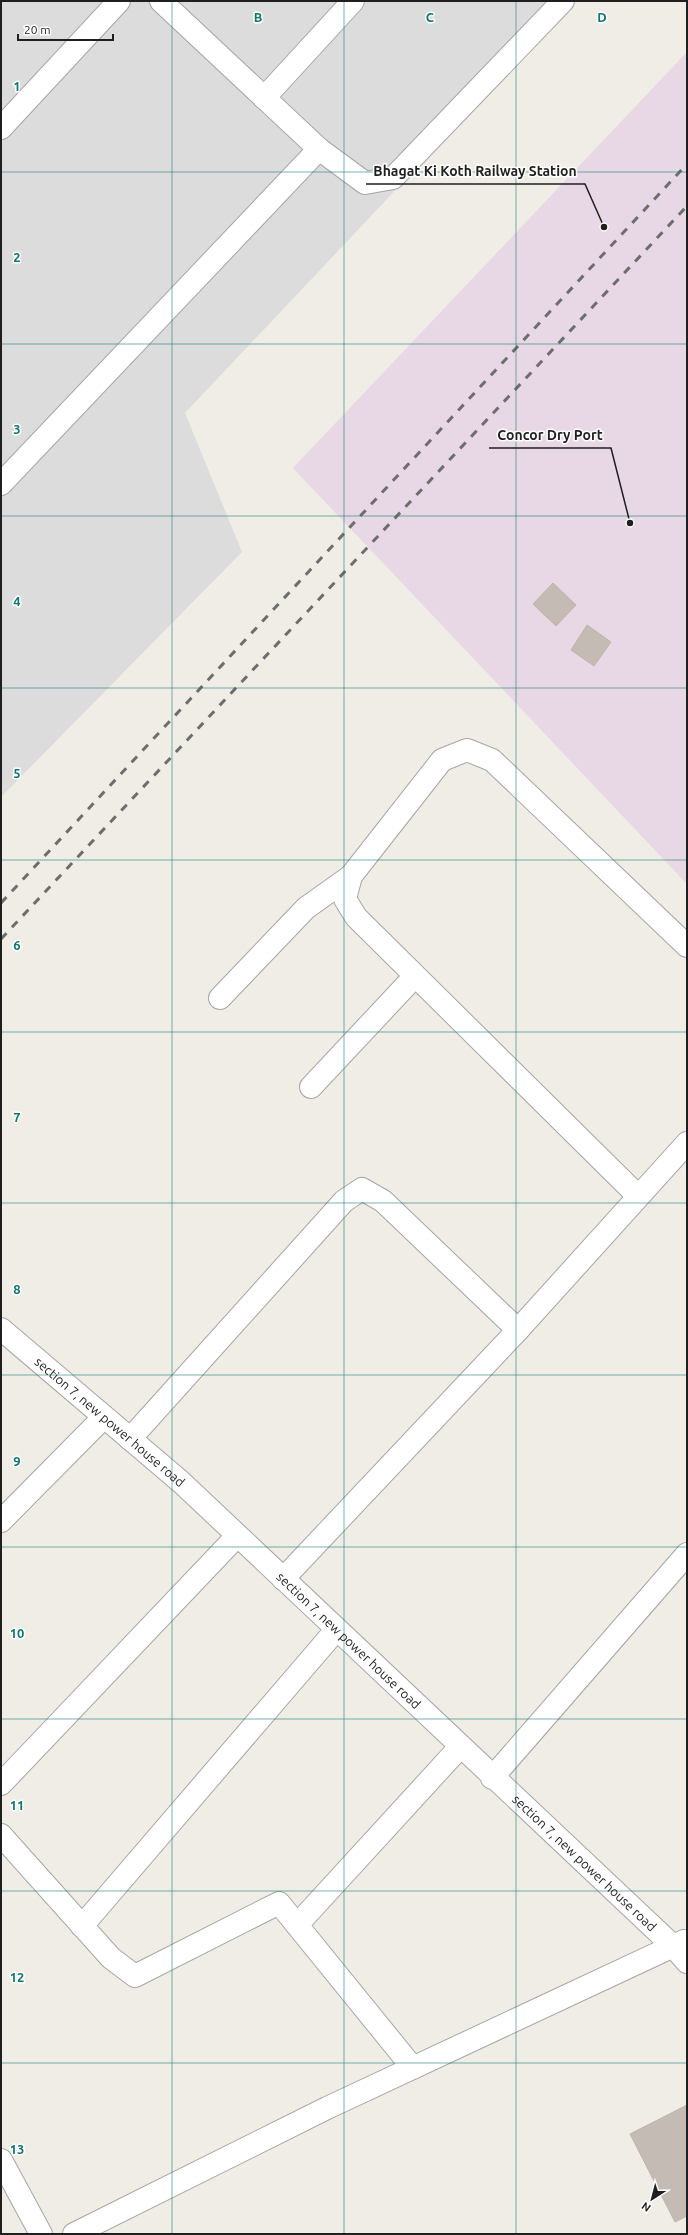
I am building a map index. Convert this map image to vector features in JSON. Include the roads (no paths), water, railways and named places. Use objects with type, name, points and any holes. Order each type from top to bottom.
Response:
[{"type":"street","points":[[1,128],[119,1]]},
{"type":"street","points":[[161,1],[319,150],[365,183],[393,178],[563,1]]},
{"type":"street","points":[[264,98],[353,1]]},
{"type":"street","points":[[1,484],[319,150]]},
{"type":"street","points":[[220,998],[306,908],[352,876],[442,760],[467,750],[492,760],[687,946]]},
{"type":"street","points":[[352,876],[345,899],[356,917],[638,1196]]},
{"type":"street","points":[[312,1087],[415,976]]},
{"type":"street","points":[[283,1579],[518,1330],[687,1143]]},
{"type":"street","points":[[130,1439],[344,1201],[362,1189],[383,1201],[518,1330]]},
{"type":"street","name":"section 7, new power house road","points":[[1,1330],[181,1482],[492,1778],[680,1943],[687,1962]]},
{"type":"street","points":[[1,1521],[104,1417]]},
{"type":"street","points":[[1,1784],[237,1536]]},
{"type":"street","points":[[492,1778],[687,1554]]},
{"type":"street","points":[[82,1926],[336,1630]]},
{"type":"street","points":[[297,1925],[460,1747]]},
{"type":"street","points":[[1,1835],[111,1958],[135,1976],[279,1902],[413,2068]]},
{"type":"street","points":[[74,2234],[413,2068],[680,1943]]},
{"type":"street","points":[[1,2160],[41,2234]]},
{"type":"railway","points":[[1,903],[687,164]]},
{"type":"railway","points":[[1,939],[687,206]]},
{"type":"place","name":"Bhagat Ki Koth Railway Station","points":[[604,227]]},
{"type":"place","name":"Concor Dry Port","points":[[630,523]]}]
